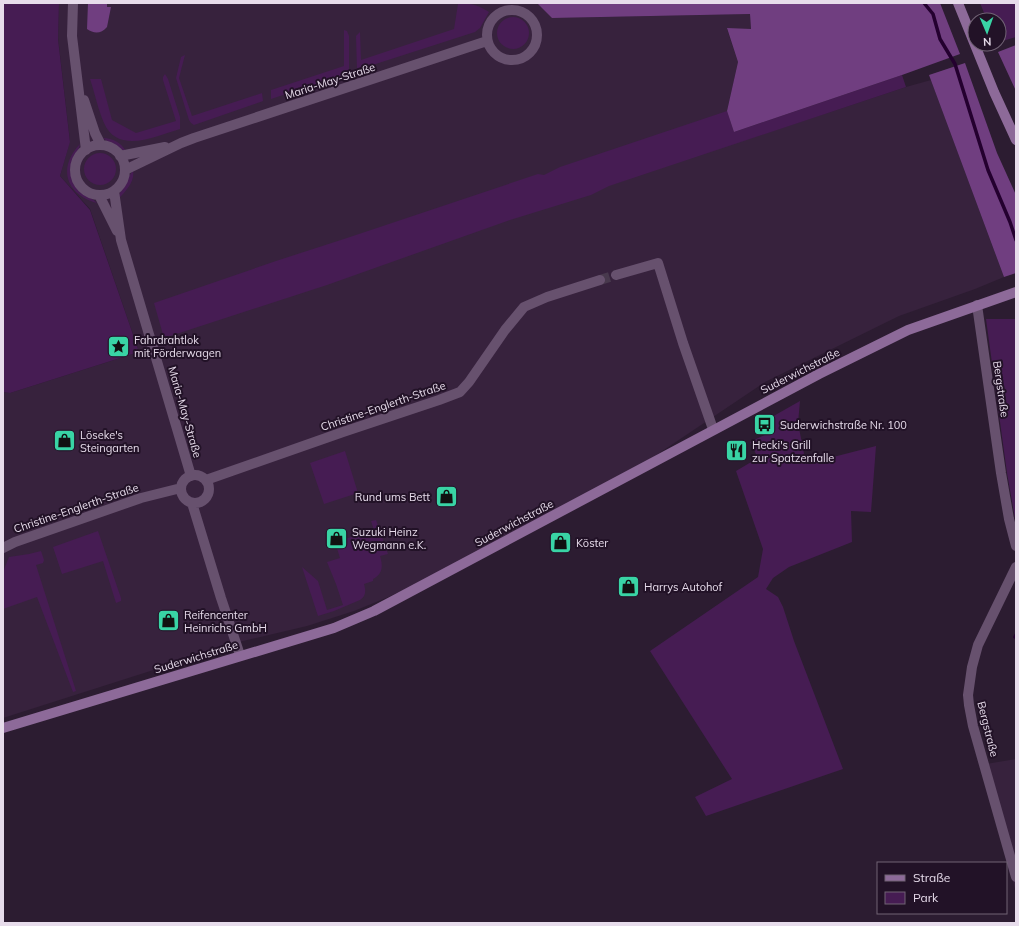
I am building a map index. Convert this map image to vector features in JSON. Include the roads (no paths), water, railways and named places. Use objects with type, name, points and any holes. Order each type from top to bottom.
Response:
[{"type":"main road","points":[[958,3],[994,92],[1016,140]]},
{"type":"main road","name":"Suderwichstraße","points":[[3,728],[240,655],[334,628],[374,611],[713,429],[819,374],[908,330],[1016,292]]},
{"type":"street","points":[[73,3],[72,36],[86,150]]},
{"type":"street","points":[[509,9],[526,13],[533,20],[537,28],[538,36],[532,51],[525,57],[516,60],[507,60],[498,56],[491,50],[487,41],[486,33],[491,21],[501,12],[509,9]]},
{"type":"street","name":"Maria-May-Straße","points":[[120,156],[181,143],[487,41]]},
{"type":"street","points":[[77,78],[88,113],[101,145]]},
{"type":"street","name":"Maria-May-Straße","points":[[125,170],[181,143]]},
{"type":"street","points":[[101,145],[115,150],[123,162],[125,170],[120,185],[114,191],[99,195],[89,193],[82,187],[77,179],[75,170],[80,154],[93,146],[101,145]]},
{"type":"street","name":"Maria-May-Straße","points":[[114,191],[121,240],[191,476]]},
{"type":"street","name":"Maria-May-Straße","points":[[99,195],[121,240]]},
{"type":"street","points":[[616,275],[658,263],[685,350],[713,429]]},
{"type":"street","name":"Christine-Englerth-Straße","points":[[206,480],[460,392],[469,382],[505,330],[524,308],[547,297],[600,280]]},
{"type":"street","name":"Bergstraße","points":[[977,305],[1001,473],[1009,519],[1016,546]]},
{"type":"street","points":[[191,476],[199,476],[206,480],[209,492],[201,502],[192,503],[185,499],[181,488],[184,480],[191,476]]},
{"type":"street","name":"Christine-Englerth-Straße","points":[[3,548],[15,542],[142,498],[181,488]]},
{"type":"street","points":[[192,503],[240,655]]},
{"type":"street","name":"Bergstraße","points":[[1016,567],[978,645],[972,667],[968,696],[972,726],[1016,877]]},
{"type":"waterway","points":[[924,3],[933,14],[940,39],[955,64],[988,170],[1016,240]]},
{"type":"tunnel","points":[[600,280],[616,275]]},
{"type":"place","name":"Fahrdrahtlok mit Förderwagen","points":[[118,346]]},
{"type":"place","name":"Suderwichstraße Nr. 100","points":[[764,425]]},
{"type":"place","name":"Löseke's Steingarten","points":[[65,441]]},
{"type":"place","name":"Hecki's Grill zur Spatzenfalle","points":[[737,451]]},
{"type":"place","name":"Rund ums Bett","points":[[446,497]]},
{"type":"place","name":"Suzuki Heinz Wegmann e.K.","points":[[337,538]]},
{"type":"place","name":"Köster","points":[[561,543]]},
{"type":"place","name":"Harrys Autohof","points":[[629,587]]},
{"type":"place","name":"Reifencenter Heinrichs GmbH","points":[[169,621]]}]
